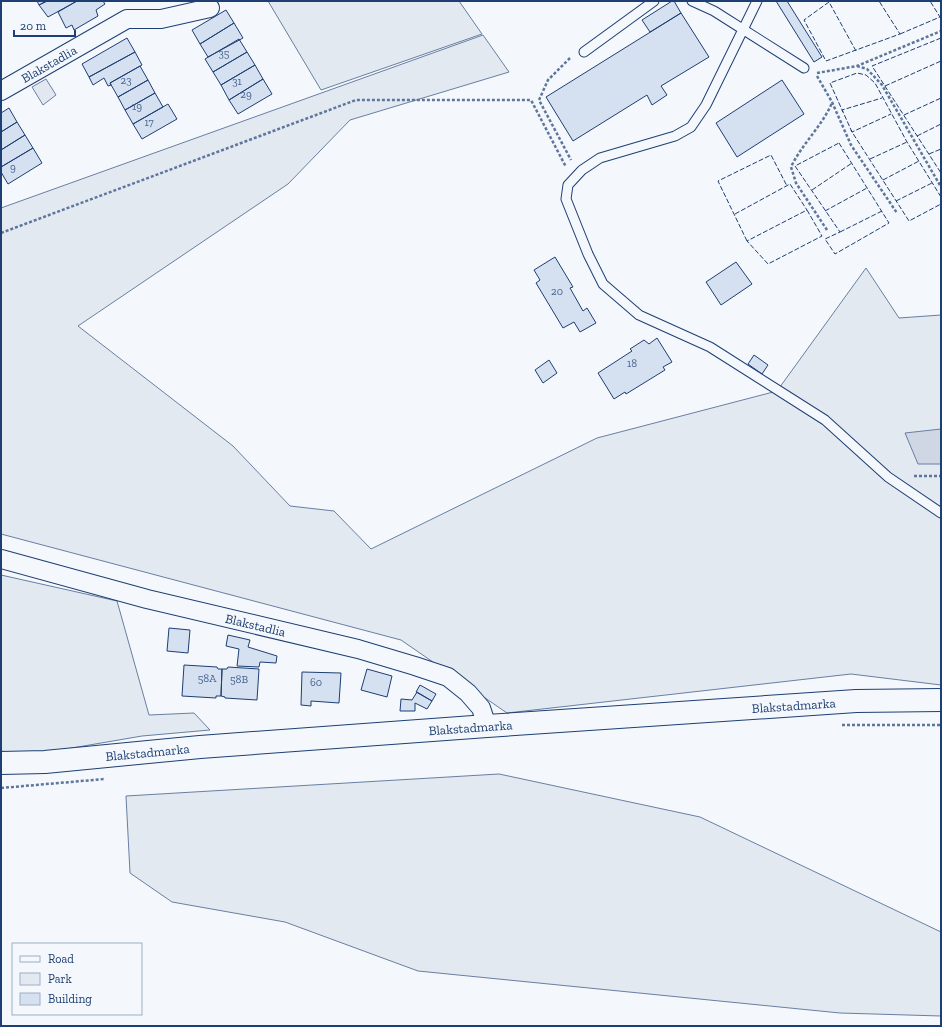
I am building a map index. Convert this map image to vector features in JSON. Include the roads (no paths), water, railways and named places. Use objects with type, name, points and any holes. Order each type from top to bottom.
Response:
[{"type":"main road","name":"Blakstadmarka","points":[[1,763],[45,762],[200,747],[856,701],[941,700]]},
{"type":"street","name":"Blakstadlia","points":[[1,91],[127,19],[161,19],[210,8]]},
{"type":"street","name":"Blakstadlia","points":[[1,560],[162,602],[358,649],[448,677],[468,694],[481,708],[487,726]]},
{"type":"lane","points":[[584,52],[654,1]]},
{"type":"lane","points":[[692,1],[714,11],[804,68]]},
{"type":"lane","points":[[756,1],[706,105],[691,127],[676,136],[600,158],[580,172],[568,185],[566,199],[588,254],[603,284],[639,315],[710,347],[825,420],[888,477],[941,513]]}]
